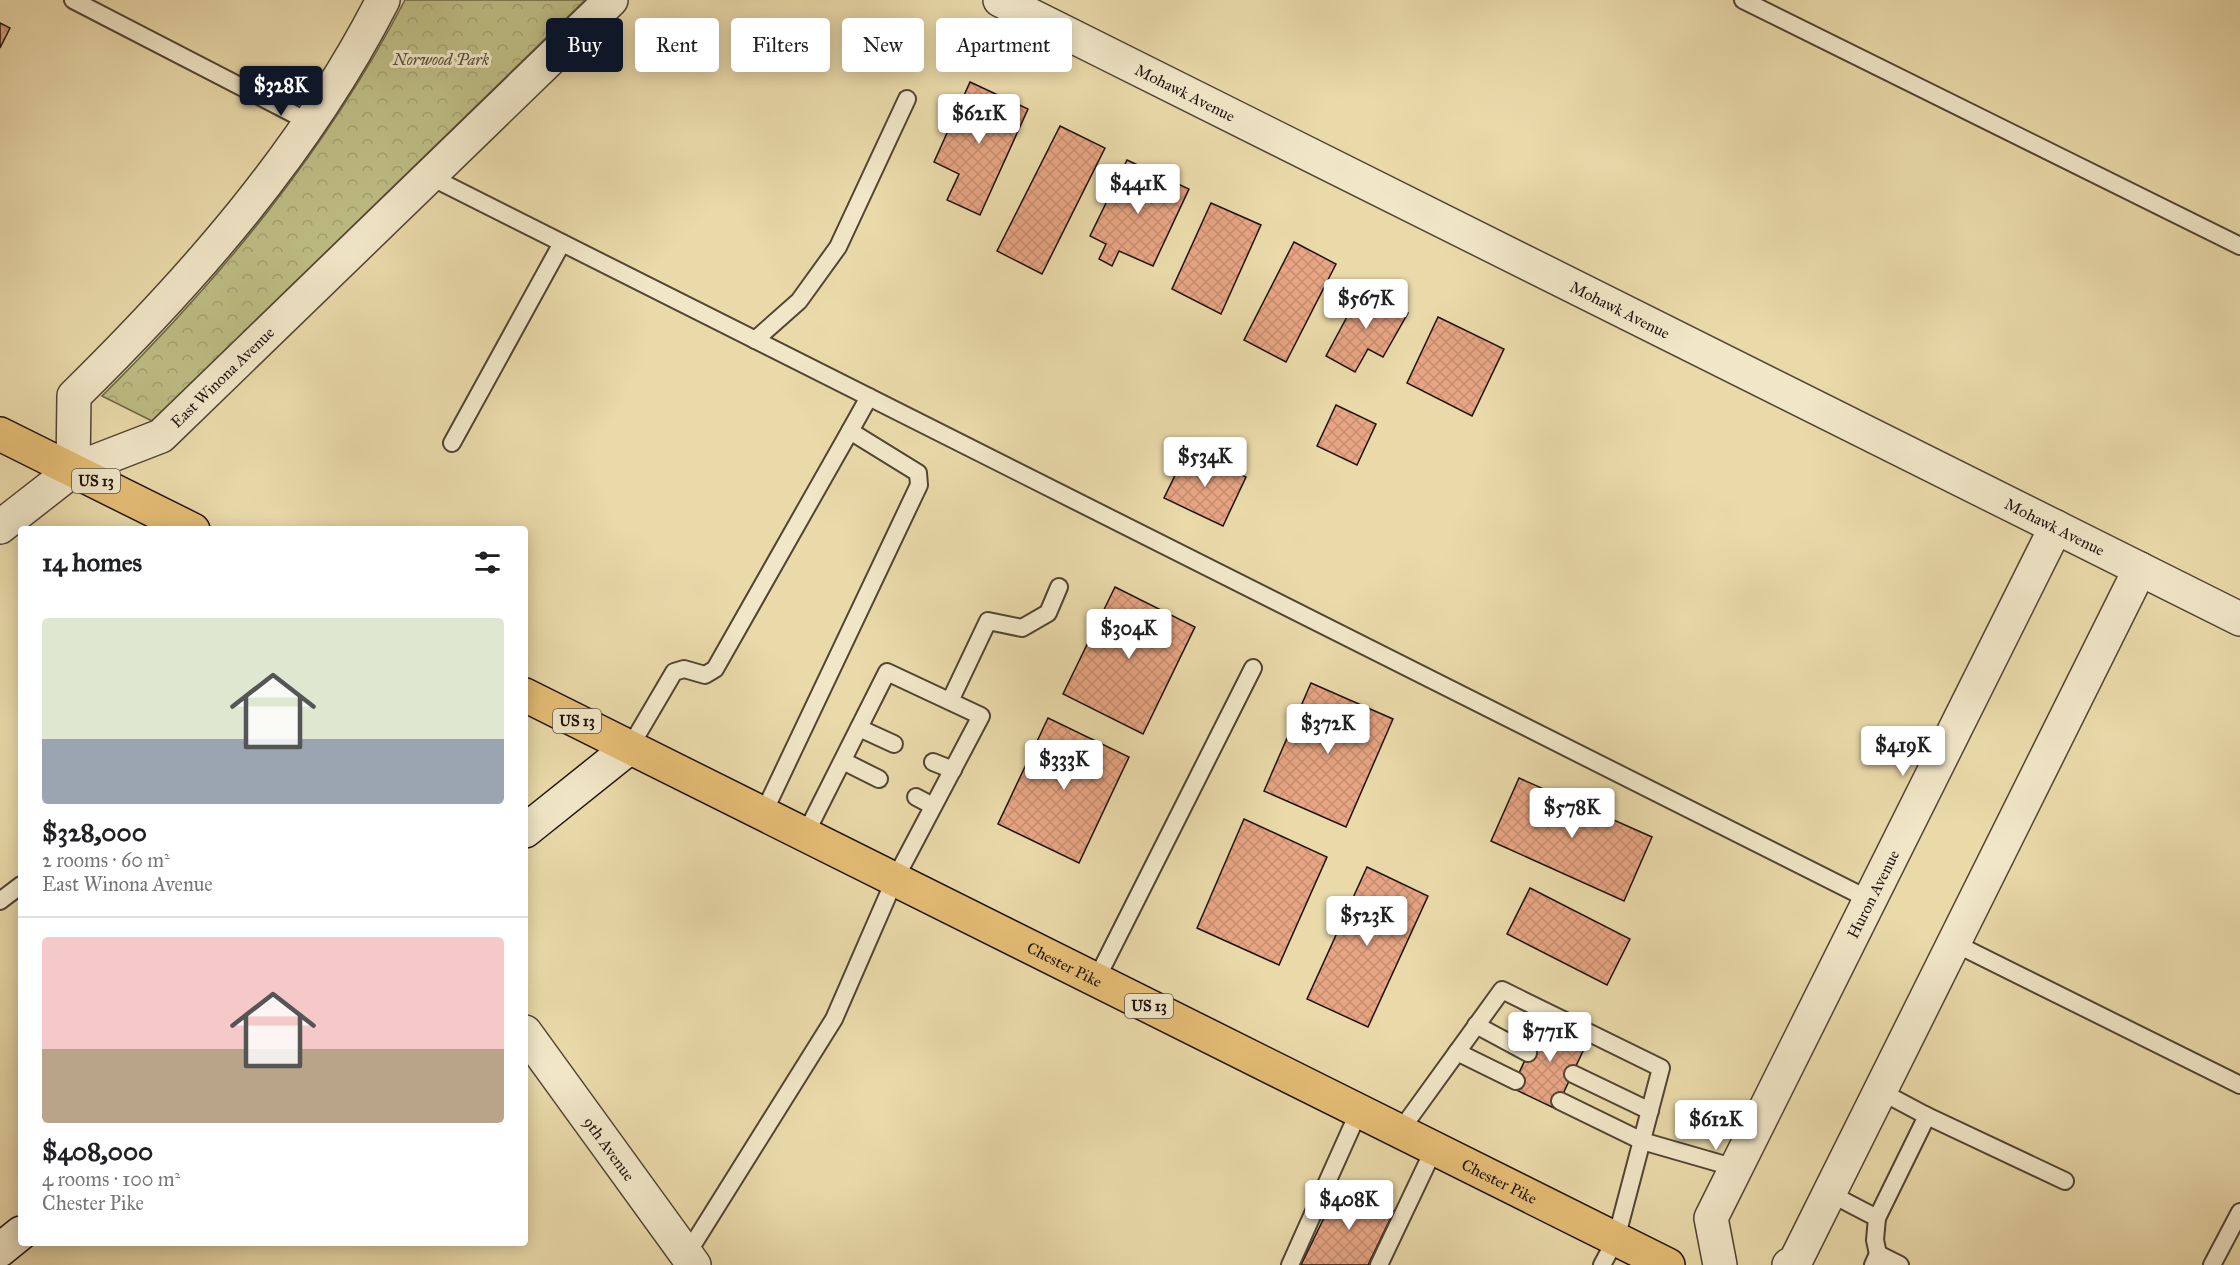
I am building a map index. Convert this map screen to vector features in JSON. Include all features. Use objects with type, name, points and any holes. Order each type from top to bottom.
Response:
[{"type":"main road","name":"US 13","points":[[0,434],[185,526]]},
{"type":"main road","name":"Chester Pike","points":[[528,696],[1400,1131],[1609,1252],[1668,1265]]},
{"type":"street","points":[[73,470],[74,396],[162,307],[257,197],[309,123],[366,33],[383,0]]},
{"type":"street","name":"East Winona Avenue","points":[[0,528],[73,470],[161,436],[611,0]]},
{"type":"street","name":"Mohawk Avenue","points":[[1000,0],[2240,619]]},
{"type":"street","name":"Huron Avenue","points":[[1720,1265],[1711,1218],[2056,527]]},
{"type":"street","points":[[1788,1265],[1795,1262],[2140,569]]},
{"type":"street","points":[[528,829],[630,747]]},
{"type":"street","name":"9th Avenue","points":[[528,1036],[690,1260]]},
{"type":"street","points":[[0,1250],[18,1235]]},
{"type":"lane","points":[[73,0],[309,123]]},
{"type":"lane","points":[[1743,0],[2240,246]]},
{"type":"lane","points":[[755,340],[799,301],[838,246],[907,99]]},
{"type":"lane","points":[[429,176],[1870,900]]},
{"type":"lane","points":[[452,443],[562,243]]},
{"type":"lane","points":[[630,747],[674,672],[684,669],[705,675],[715,669],[869,397]]},
{"type":"lane","points":[[763,814],[919,485],[918,473],[850,431]]},
{"type":"lane","points":[[950,701],[988,621],[1022,628],[1048,613],[1059,587]]},
{"type":"lane","points":[[1096,980],[1253,669]]},
{"type":"lane","points":[[690,1260],[834,1019],[895,879],[981,716],[887,672],[806,835]]},
{"type":"lane","points":[[859,728],[894,744]]},
{"type":"lane","points":[[843,761],[879,779]]},
{"type":"lane","points":[[933,762],[953,770]]},
{"type":"lane","points":[[916,797],[933,806]]},
{"type":"lane","points":[[0,901],[18,887]]},
{"type":"lane","points":[[1954,942],[2240,1084]]},
{"type":"lane","points":[[1400,1131],[1502,990],[1661,1068],[1609,1252]]},
{"type":"lane","points":[[1476,1025],[1528,1053]]},
{"type":"lane","points":[[1457,1052],[1516,1081]]},
{"type":"lane","points":[[1573,1074],[1650,1111]]},
{"type":"lane","points":[[1880,1091],[1925,1115],[2065,1181]]},
{"type":"lane","points":[[1560,1101],[1642,1141],[1736,1168]]},
{"type":"lane","points":[[1290,1265],[1359,1111]]},
{"type":"lane","points":[[1900,1265],[1876,1260],[1877,1218],[1927,1116],[1925,1115]]},
{"type":"lane","points":[[1379,1265],[1434,1149]]},
{"type":"lane","points":[[1829,1193],[1877,1218]]},
{"type":"lane","points":[[2212,1265],[2240,1212]]},
{"type":"green space","name":"Norwood Park","points":[[405,0],[585,0],[566,18],[546,18],[546,38],[152,421],[102,396],[189,305],[269,210],[341,109]]},
{"type":"building","points":[[0,23],[10,28],[0,48]]},
{"type":"building","points":[[970,82],[1028,109],[980,215],[947,200],[959,174],[934,162]]},
{"type":"building","points":[[1060,126],[1105,148],[1042,274],[997,251]]},
{"type":"building","points":[[1127,160],[1189,189],[1153,266],[1119,251],[1112,266],[1099,259],[1106,244],[1090,236]]},
{"type":"building","points":[[1211,203],[1261,225],[1221,314],[1172,289]]},
{"type":"building","points":[[1294,242],[1336,264],[1286,362],[1244,340]]},
{"type":"building","points":[[1363,287],[1408,313],[1383,357],[1368,349],[1355,372],[1326,356]]},
{"type":"building","points":[[1438,317],[1504,349],[1472,416],[1407,383]]},
{"type":"building","points":[[1336,405],[1376,424],[1357,465],[1317,446]]},
{"type":"building","points":[[1188,449],[1246,477],[1223,526],[1164,498]]},
{"type":"building","points":[[1115,587],[1195,627],[1143,734],[1063,694]]},
{"type":"building","points":[[1311,683],[1393,719],[1346,827],[1264,791]]},
{"type":"building","points":[[1048,718],[1129,757],[1079,863],[998,824]]},
{"type":"building","points":[[1519,778],[1652,837],[1624,901],[1491,841]]},
{"type":"building","points":[[1244,819],[1327,857],[1279,965],[1197,928]]},
{"type":"building","points":[[1367,867],[1428,896],[1368,1027],[1307,999]]},
{"type":"building","points":[[1530,888],[1630,939],[1607,985],[1507,934]]},
{"type":"building","points":[[1545,1017],[1589,1038],[1556,1109],[1512,1088]]},
{"type":"building","points":[[1340,1185],[1394,1211],[1368,1265],[1301,1265]]}]
